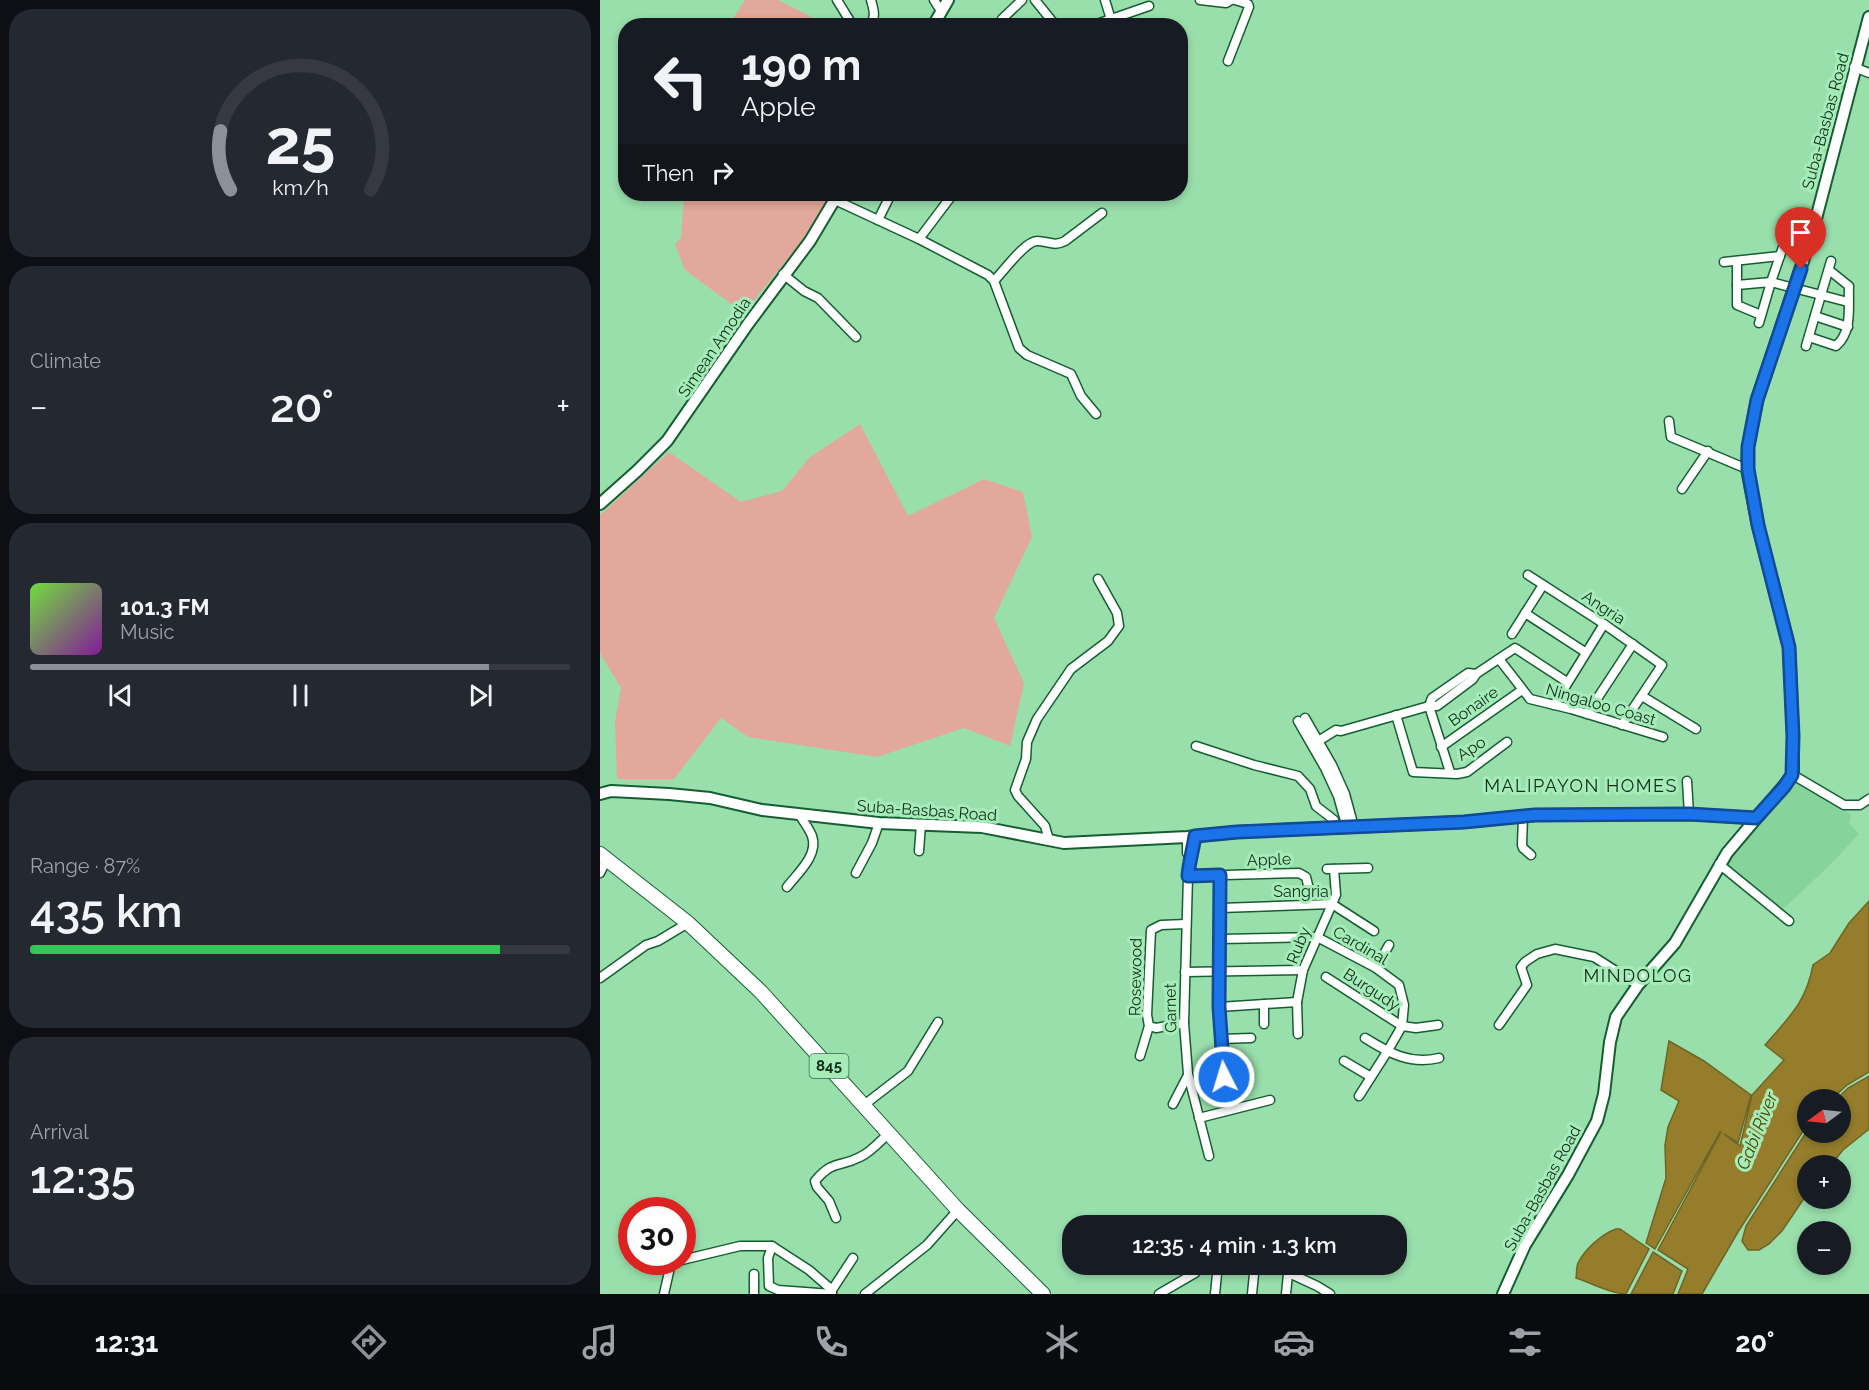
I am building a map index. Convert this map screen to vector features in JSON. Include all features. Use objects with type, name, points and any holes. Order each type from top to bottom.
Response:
[{"type":"main road","name":"845","points":[[603,856],[688,923],[761,992],[958,1210],[1043,1294]]},
{"type":"street","points":[[837,0],[848,18]]},
{"type":"street","points":[[871,0],[874,18]]},
{"type":"street","points":[[934,0],[941,11]]},
{"type":"street","points":[[937,18],[948,0]]},
{"type":"street","points":[[1003,18],[1022,0]]},
{"type":"street","points":[[1035,0],[1050,18]]},
{"type":"street","points":[[1105,0],[1111,18]]},
{"type":"street","points":[[1200,0],[1226,3],[1233,0],[1248,4],[1249,8],[1228,60]]},
{"type":"street","points":[[1121,18],[1149,6]]},
{"type":"street","name":"Suba-Basbas Road","points":[[1503,1294],[1525,1245],[1569,1175],[1597,1121],[1604,1094],[1607,1058],[1616,1017],[1638,986],[1675,943],[1719,864],[1792,775],[1793,736],[1789,647],[1758,525],[1748,469],[1748,447],[1757,400],[1812,234],[1854,67],[1869,17]]},
{"type":"street","points":[[1854,67],[1869,73]]},
{"type":"street","name":"Simean Amodia","points":[[600,504],[668,441],[783,274],[810,241],[834,201]]},
{"type":"street","points":[[843,201],[988,275],[994,281],[1019,348],[1027,355],[1071,374],[1081,396],[1096,414]]},
{"type":"street","points":[[878,220],[888,201]]},
{"type":"street","points":[[919,239],[948,201]]},
{"type":"street","points":[[994,281],[1028,244],[1036,241],[1059,245],[1101,213]]},
{"type":"street","points":[[1737,261],[1737,305],[1760,319],[1784,244]]},
{"type":"street","points":[[1724,262],[1780,256]]},
{"type":"street","points":[[1830,266],[1849,286],[1848,327],[1843,340],[1836,346],[1808,341],[1822,294],[1830,266]]},
{"type":"street","points":[[783,274],[804,291],[818,298],[856,337]]},
{"type":"street","points":[[1737,285],[1771,282],[1848,302]]},
{"type":"street","points":[[1815,316],[1848,327]]},
{"type":"street","points":[[1669,421],[1671,436],[1748,469]]},
{"type":"street","points":[[1682,489],[1708,452]]},
{"type":"street","name":"Angria","points":[[1528,575],[1662,665],[1642,696]]},
{"type":"street","points":[[1049,840],[1045,826],[1015,790],[1026,759],[1027,742],[1037,719],[1071,669],[1108,641],[1119,626],[1117,614],[1098,579]]},
{"type":"street","points":[[1512,634],[1543,585]]},
{"type":"street","points":[[1525,613],[1585,652]]},
{"type":"street","points":[[1554,705],[1604,624]]},
{"type":"street","points":[[1587,714],[1633,644]]},
{"type":"street","points":[[1319,741],[1339,736],[1341,731],[1429,706],[1437,706],[1473,679],[1476,674],[1515,648],[1567,682]]},
{"type":"street","points":[[1499,659],[1522,690]]},
{"type":"street","name":"Ningaloo Coast","points":[[1522,690],[1530,699],[1663,737]]},
{"type":"street","name":"Bonaire","points":[[1441,747],[1522,690]]},
{"type":"street","points":[[1622,725],[1642,696],[1696,729]]},
{"type":"street","points":[[1429,706],[1450,772]]},
{"type":"street","name":"Apo","points":[[1395,715],[1413,772],[1457,774],[1467,772],[1507,742]]},
{"type":"street","points":[[1302,719],[1319,741],[1345,794],[1346,828]]},
{"type":"street","points":[[1196,746],[1254,765],[1298,776],[1310,789],[1316,806],[1346,828]]},
{"type":"street","points":[[1792,775],[1844,806],[1860,805],[1869,799]]},
{"type":"street","points":[[1686,781],[1689,814]]},
{"type":"street","name":"Suba-Basbas Road","points":[[600,794],[611,790],[710,798],[762,810],[879,823],[982,827],[1064,843],[1237,832],[1464,822],[1523,816],[1689,814],[1756,818]]},
{"type":"street","points":[[787,888],[810,856],[812,844],[813,837],[799,814]]},
{"type":"street","points":[[1523,816],[1522,845],[1523,849],[1531,855]]},
{"type":"street","points":[[856,873],[872,843],[879,823]]},
{"type":"street","points":[[919,851],[921,825]]},
{"type":"street","name":"Garnet","points":[[1191,836],[1193,853],[1190,857],[1188,876],[1184,1023],[1188,1074],[1209,1156]]},
{"type":"street","points":[[600,873],[603,856]]},
{"type":"street","points":[[1719,864],[1789,921]]},
{"type":"street","name":"Ruby","points":[[1298,1034],[1297,1002],[1303,970],[1336,895],[1330,869],[1368,868]]},
{"type":"street","name":"Apple","points":[[1188,876],[1299,873],[1306,877],[1308,885]]},
{"type":"street","points":[[1220,875],[1219,1007],[1224,1077],[1232,1109]]},
{"type":"street","name":"Sangria","points":[[1220,908],[1332,903],[1374,931]]},
{"type":"street","points":[[600,978],[646,945],[658,941],[688,923]]},
{"type":"street","name":"Rosewood","points":[[1184,1023],[1156,1028],[1149,1026],[1147,1015],[1152,930],[1161,925],[1186,924]]},
{"type":"street","name":"Cardinal","points":[[1220,939],[1317,937],[1376,968],[1399,986],[1404,1005],[1402,1026],[1359,1096]]},
{"type":"street","points":[[1376,968],[1389,945]]},
{"type":"street","points":[[1499,1025],[1527,985],[1521,967],[1525,962],[1548,950],[1555,949],[1594,957],[1638,986]]},
{"type":"street","points":[[1185,972],[1303,970]]},
{"type":"street","name":"Burgudy","points":[[1326,977],[1402,1026],[1416,1028],[1438,1025]]},
{"type":"street","points":[[1219,1007],[1297,1002]]},
{"type":"street","points":[[1264,1004],[1264,1024]]},
{"type":"street","points":[[864,1105],[908,1071],[938,1022]]},
{"type":"street","points":[[1140,1056],[1149,1026]]},
{"type":"street","points":[[1221,1039],[1251,1038]]},
{"type":"street","points":[[1365,1038],[1388,1052],[1408,1059],[1439,1058]]},
{"type":"street","points":[[1344,1062],[1371,1077]]},
{"type":"street","points":[[1224,1077],[1244,1073]]},
{"type":"street","points":[[1173,1104],[1188,1074]]},
{"type":"street","points":[[1199,1118],[1270,1100]]},
{"type":"street","points":[[836,1218],[829,1201],[815,1181],[825,1170],[836,1164],[859,1158],[889,1133]]},
{"type":"street","points":[[865,1294],[927,1245],[958,1210]]},
{"type":"street","points":[[696,1257],[740,1246],[772,1246],[809,1270],[832,1293]]},
{"type":"street","points":[[772,1246],[768,1258],[769,1286],[777,1290],[832,1293]]},
{"type":"street","points":[[832,1293],[853,1257]]},
{"type":"street","points":[[754,1274],[754,1294]]},
{"type":"street","points":[[664,1294],[668,1275]]},
{"type":"street","points":[[1159,1294],[1192,1275]]},
{"type":"street","points":[[1215,1294],[1217,1275]]},
{"type":"street","points":[[1252,1294],[1254,1275]]},
{"type":"street","points":[[1286,1294],[1288,1275]]},
{"type":"street","points":[[1299,1275],[1330,1294]]},
{"type":"shaded area","points":[[745,0],[778,0],[812,18],[733,18]]},
{"type":"shaded area","points":[[684,201],[828,201],[815,226],[745,314],[685,270],[675,244],[681,238]]},
{"type":"shaded area","points":[[860,424],[908,516],[984,479],[1023,492],[1032,537],[994,618],[1024,683],[1010,746],[964,728],[877,757],[748,737],[721,718],[674,779],[617,779],[615,721],[621,688],[600,653],[600,515],[669,452],[741,502],[782,491],[810,457]]},
{"type":"shaded area","points":[[1795,778],[1851,815],[1849,823],[1859,834],[1780,912],[1722,864]]},
{"type":"water","name":"Gabi River","points":[[1869,901],[1869,1072],[1843,1089],[1797,1089],[1797,1141],[1738,1232],[1702,1294],[1678,1294],[1688,1269],[1658,1250],[1721,1132],[1655,1249],[1646,1243],[1666,1178],[1665,1145],[1668,1127],[1679,1101],[1661,1090],[1669,1041],[1704,1061],[1751,1095],[1738,1143],[1724,1134],[1740,1146],[1752,1095],[1784,1060],[1765,1045],[1801,1000],[1813,965],[1830,953],[1849,923]]},
{"type":"water","points":[[1869,1076],[1869,1129],[1839,1155],[1797,1155],[1797,1209],[1782,1231],[1769,1244],[1759,1250],[1748,1250],[1742,1241],[1746,1226],[1799,1143],[1851,1143],[1851,1089],[1848,1088]]},
{"type":"water","points":[[1616,1229],[1620,1229],[1649,1249],[1626,1294],[1620,1294],[1576,1278],[1577,1265],[1589,1247]]},
{"type":"water","points":[[1653,1252],[1682,1271],[1673,1294],[1631,1294]]},
{"type":"district","name":"MALIPAYON HOMES","points":[[1581,786]]},
{"type":"district","name":"MINDOLOG","points":[[1638,976]]},
{"type":"route","points":[[1224,1077],[1218,972],[1220,875],[1188,876],[1195,836],[1237,832],[1464,822],[1535,815],[1689,814],[1756,818],[1784,787],[1792,775],[1793,736],[1789,647],[1758,525],[1748,469],[1748,447],[1757,400],[1801,269]]}]
